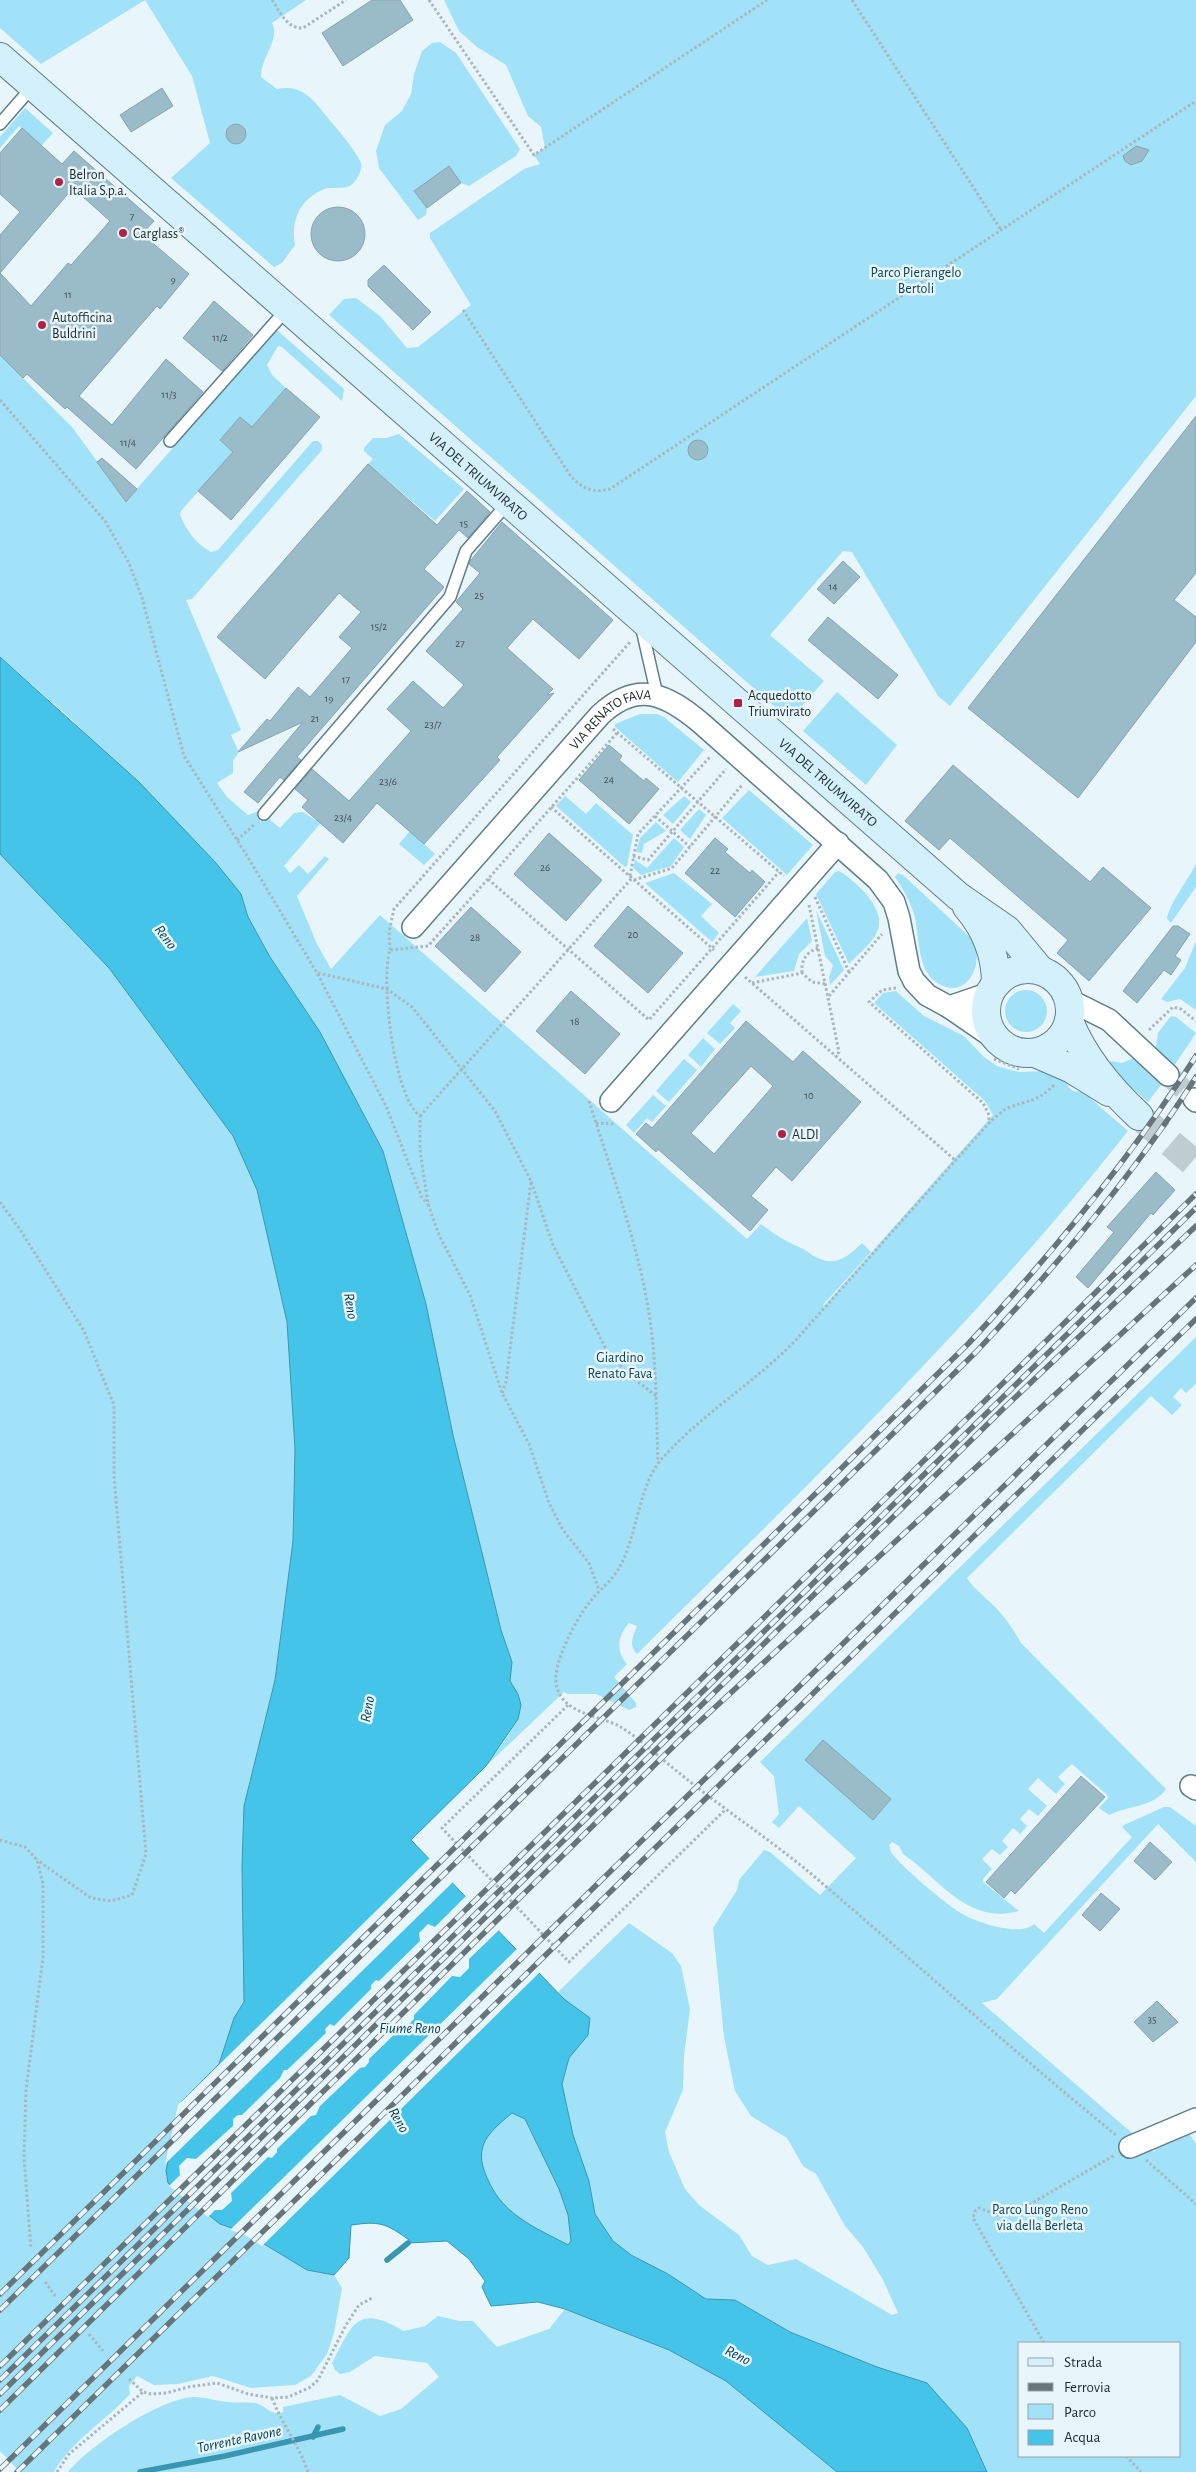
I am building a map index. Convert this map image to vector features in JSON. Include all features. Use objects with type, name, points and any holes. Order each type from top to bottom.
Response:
[{"type":"main road","name":"VIA DEL TRIUMVIRATO","points":[[0,56],[508,502],[636,627],[958,896],[1007,930],[1040,970]]},
{"type":"main road","name":"VIA DEL TRIUMVIRATO","points":[[958,896],[985,933],[993,952],[993,988]]},
{"type":"main road","points":[[1040,970],[1060,983],[1080,1044],[1131,1108],[1072,1069],[1035,1053],[1018,1052],[997,1040],[988,1024],[986,1014],[993,988],[1002,978],[1015,971],[1040,970]]},
{"type":"main road","points":[[1035,1053],[1045,1050],[1060,1038],[1069,1010]]},
{"type":"street","name":"VIA RENATO FAVA","points":[[413,927],[600,715],[615,704],[628,698],[657,695],[667,698],[687,711],[878,880],[894,902],[909,971],[914,982],[927,995],[949,1007],[997,1040]]},
{"type":"street","points":[[611,1101],[731,965],[803,892],[838,843]]},
{"type":"street","points":[[949,1007],[993,988]]},
{"type":"street","points":[[1069,1010],[1108,1020],[1168,1075]]},
{"type":"street","points":[[1130,2147],[1196,2120]]},
{"type":"lane","points":[[0,124],[34,86]]},
{"type":"lane","points":[[170,442],[287,309]]},
{"type":"lane","points":[[264,814],[450,597],[466,551],[508,502]]},
{"type":"lane","points":[[636,627],[657,695]]},
{"type":"path","points":[[272,0],[288,24],[295,29],[303,28],[346,0]]},
{"type":"path","points":[[429,0],[534,155],[767,0]]},
{"type":"path","points":[[852,0],[1001,230]]},
{"type":"path","points":[[463,310],[570,475],[578,485],[588,490],[599,492],[624,481],[1196,101]]},
{"type":"path","points":[[0,400],[105,521],[129,563],[142,598],[184,756],[317,973],[386,1106],[422,1198],[428,1204]]},
{"type":"path","points":[[420,1116],[410,1107],[401,1080],[391,1032],[387,989],[387,960],[390,950],[390,923],[394,909],[636,627]]},
{"type":"path","points":[[600,715],[616,733],[803,892],[819,948],[829,996],[839,1052],[835,1057]]},
{"type":"path","points":[[390,950],[428,946],[616,733]]},
{"type":"path","points":[[632,878],[633,856],[638,834],[714,753]]},
{"type":"path","points":[[599,1590],[589,1563],[563,1530],[549,1503],[529,1444],[502,1393],[470,1295],[443,1243],[428,1204],[420,1150],[420,1116],[632,878],[672,868],[746,780]]},
{"type":"path","points":[[532,790],[955,1160]]},
{"type":"path","points":[[633,856],[648,860],[698,803]]},
{"type":"path","points":[[237,840],[264,814]]},
{"type":"path","points":[[655,816],[690,847]]},
{"type":"path","points":[[488,879],[650,1020],[779,872]]},
{"type":"path","points":[[803,892],[812,891],[849,972]]},
{"type":"path","points":[[829,996],[884,931]]},
{"type":"path","points":[[802,974],[802,961],[806,955],[819,948]]},
{"type":"path","points":[[317,973],[387,989],[412,1007],[495,1111],[531,1181],[553,1245],[607,1351],[628,1374],[656,1396]]},
{"type":"path","points":[[752,983],[802,974],[812,982],[826,984]]},
{"type":"path","points":[[869,1002],[984,1103],[989,1115],[989,1123]]},
{"type":"path","points":[[1144,1035],[1172,1007],[1182,1010],[1196,1021]]},
{"type":"path","points":[[1058,1081],[1042,1096],[1031,1102],[1008,1108],[989,1123],[770,1368],[680,1439],[658,1464],[650,1479],[634,1534],[619,1569],[586,1606],[568,1638],[557,1670],[556,1688],[568,1705],[620,1727],[725,1810],[772,1842],[816,1878],[1026,2062],[1196,2204]]},
{"type":"path","points":[[589,1101],[633,1242],[648,1306],[655,1362],[658,1464]]},
{"type":"path","points":[[596,1123],[615,1124]]},
{"type":"path","points":[[502,1393],[506,1382],[531,1181]]},
{"type":"path","points":[[0,1202],[19,1228],[84,1331],[114,1405],[114,1476],[146,1854],[132,1895],[111,1901],[91,1898],[37,1860],[25,1847],[0,1840]]},
{"type":"path","points":[[568,1705],[442,1828],[569,1962],[725,1810]]},
{"type":"path","points":[[31,2249],[24,2157],[26,2090],[43,1957],[43,1884],[37,1860]]},
{"type":"path","points":[[1043,2342],[972,2218],[975,2211],[979,2208],[997,2215],[1013,2214],[1130,2147]]},
{"type":"path","points":[[45,2282],[56,2297]]},
{"type":"path","points":[[129,2379],[143,2392],[167,2394],[188,2387],[217,2384],[248,2394],[272,2398],[288,2397],[309,2388],[318,2380],[346,2324],[359,2305],[374,2297]]},
{"type":"path","points":[[89,2334],[102,2351]]},
{"type":"path","points":[[57,2472],[69,2454],[143,2392]]},
{"type":"path","points":[[272,2398],[301,2451],[308,2472]]},
{"type":"path","points":[[1127,2457],[1141,2472]]},
{"type":"green space","points":[[0,0],[145,0],[41,64],[0,28]]},
{"type":"green space","points":[[145,0],[306,0],[272,23],[274,36],[261,77],[277,89],[295,89],[310,97],[348,142],[361,163],[361,170],[350,186],[323,189],[306,201],[295,221],[295,245],[282,263],[274,267],[171,178],[210,143],[192,76]]},
{"type":"green space","name":"Parco Pierangelo Bertoli","points":[[444,0],[1196,0],[1196,396],[950,706],[938,696],[852,552],[843,551],[770,635],[824,681],[790,720],[329,315],[344,299],[356,298],[380,316],[407,348],[418,347],[471,305],[430,238],[430,233],[524,169],[540,164],[534,155],[545,148],[541,127],[528,116],[506,65],[477,47],[459,31]]},
{"type":"green space","points":[[440,42],[456,53],[520,149],[516,156],[469,186],[461,183],[449,166],[415,191],[427,208],[426,215],[418,220],[379,168],[376,151],[385,125],[402,111],[411,94],[414,74],[422,51],[432,43]]},
{"type":"green space","points":[[25,108],[53,133],[41,146],[19,126],[0,148],[0,137]]},
{"type":"green space","name":"Giardino Renato Fava","points":[[277,330],[344,389],[342,401],[282,347],[278,346],[267,365],[272,375],[286,388],[252,427],[240,417],[220,440],[233,452],[181,511],[180,515],[196,541],[211,552],[218,550],[313,441],[318,441],[322,445],[322,450],[192,599],[186,600],[241,730],[231,735],[239,752],[233,761],[233,773],[217,783],[227,797],[248,815],[259,811],[280,828],[294,813],[303,812],[315,820],[339,792],[344,796],[284,866],[290,873],[299,865],[308,874],[325,856],[329,859],[297,896],[317,944],[331,969],[380,915],[747,1239],[761,1224],[816,1257],[831,1261],[842,1259],[862,1243],[871,1252],[824,1306],[993,1115],[985,1101],[874,1003],[883,993],[896,991],[924,1016],[964,1036],[984,1057],[997,1066],[1019,1072],[1045,1071],[1070,1083],[1068,1087],[1073,1091],[1083,1092],[1128,1131],[1013,1268],[891,1400],[637,1654],[632,1644],[637,1626],[629,1623],[622,1633],[619,1643],[621,1654],[627,1664],[614,1677],[636,1703],[636,1707],[629,1710],[596,1694],[568,1694],[564,1692],[486,1766],[508,1736],[517,1716],[516,1694],[510,1681],[512,1662],[501,1630],[453,1435],[426,1304],[383,1151],[320,1032],[270,957],[248,917],[241,894],[216,863],[70,718],[0,657],[0,355],[72,427],[126,501]]},
{"type":"green space","points":[[399,434],[464,489],[435,521],[368,464],[373,459],[364,451],[364,448],[373,438],[386,438]]},
{"type":"green space","points":[[837,692],[897,745],[866,785],[803,731]]},
{"type":"green space","points":[[640,714],[657,714],[664,717],[704,750],[678,782],[615,727],[615,724]]},
{"type":"green space","points":[[749,790],[813,845],[787,875],[722,818]]},
{"type":"green space","points":[[565,796],[586,814],[596,803],[633,835],[627,866],[625,867],[556,806]]},
{"type":"green space","points":[[684,796],[691,802],[673,824],[663,815]]},
{"type":"green space","points":[[699,809],[706,815],[690,839],[680,830]]},
{"type":"green space","points":[[656,822],[666,831],[644,844],[642,853],[636,852],[640,838]]},
{"type":"green space","points":[[410,831],[435,854],[424,865],[399,844]]},
{"type":"green space","points":[[674,838],[684,847],[671,866],[641,875],[633,868],[635,860],[647,868]]},
{"type":"green space","name":"Parco Lungo Reno via della Berleta","points":[[0,854],[109,968],[233,1136],[257,1190],[287,1322],[295,1449],[293,1541],[275,1680],[266,1722],[249,1783],[242,1867],[244,1931],[563,1999],[558,1992],[629,1923],[672,1953],[681,1966],[690,2009],[684,2056],[683,2090],[665,2132],[669,2152],[685,2189],[699,2205],[739,2235],[752,2256],[768,2265],[796,2259],[892,2315],[898,2313],[883,2280],[863,2247],[845,2226],[816,2174],[803,2166],[787,2138],[751,2116],[735,2091],[724,2037],[713,1928],[737,1890],[739,1880],[764,1850],[770,1852],[820,1895],[856,1858],[799,1806],[779,1828],[772,1822],[779,1814],[774,1776],[760,1762],[1196,1337],[1196,1384],[1186,1393],[1181,1388],[1173,1397],[1182,1405],[1172,1415],[1151,1396],[967,1578],[1000,1613],[1021,1643],[1166,1789],[1161,1795],[1147,1803],[1109,1815],[1099,1808],[1108,1798],[1107,1795],[1072,1764],[1058,1777],[1065,1784],[1056,1794],[1038,1778],[1028,1789],[1047,1806],[1038,1816],[1029,1809],[1020,1819],[1027,1826],[1020,1834],[1013,1828],[1002,1841],[1008,1847],[1000,1855],[992,1849],[982,1859],[992,1869],[983,1879],[983,1882],[1019,1911],[1001,1914],[984,1912],[969,1906],[956,1898],[903,1854],[899,1846],[892,1842],[889,1845],[895,1858],[903,1866],[935,1894],[968,1917],[1009,1929],[1028,1928],[1034,1924],[1044,1933],[1132,1837],[1122,1827],[1124,1825],[1164,1807],[1170,1807],[1196,1826],[1196,1862],[1158,1824],[997,1999],[982,2003],[1154,2152],[1157,2146],[1187,2130],[1196,2144],[1196,2472],[987,2472],[967,2428],[927,2383],[877,2367],[790,2332],[735,2300],[707,2299],[668,2274],[631,2255],[613,2241],[595,2214],[589,2181],[573,2135],[562,2084],[569,2058],[566,2044],[390,2226],[374,2222],[351,2226],[349,2258],[334,2275],[342,2288],[334,2333],[327,2354],[311,2376],[295,2385],[251,2388],[213,2376],[178,2384],[154,2385],[137,2376],[129,2386],[130,2394],[70,2450],[54,2472],[20,2472],[0,2451]]},
{"type":"green space","points":[[1196,864],[1196,887],[1171,923],[1167,919],[1168,913]]},
{"type":"green space","points":[[839,871],[854,882],[868,897],[878,915],[879,923],[872,941],[849,964],[816,894],[835,872]]},
{"type":"green space","points":[[674,873],[712,904],[701,916],[719,933],[712,942],[645,883]]},
{"type":"green space","points":[[898,873],[903,875],[973,940],[977,959],[975,969],[971,977],[958,987],[949,988],[939,984],[926,971],[920,952],[914,914],[906,895],[895,877]]},
{"type":"green space","points":[[816,910],[844,970],[830,985],[829,977],[833,965],[825,956]]},
{"type":"green space","points":[[807,918],[812,941],[799,954],[794,971],[755,977]]},
{"type":"green space","points":[[1196,941],[1196,1010],[1180,999],[1167,1002],[1161,999],[1185,968]]},
{"type":"green space","points":[[1030,990],[1038,993],[1044,999],[1047,1011],[1044,1023],[1038,1029],[1022,1032],[1014,1029],[1008,1023],[1005,1007],[1008,999],[1014,993]]},
{"type":"green space","points":[[733,1004],[741,1011],[730,1023],[735,1028],[720,1044],[707,1033]]},
{"type":"green space","points":[[1171,1016],[1176,1017],[1196,1033],[1172,1069],[1155,1052],[1158,1033]]},
{"type":"green space","points":[[703,1038],[715,1049],[701,1067],[688,1055]]},
{"type":"green space","points":[[1136,1057],[1164,1081],[1148,1102],[1120,1077],[1109,1063],[1111,1061],[1122,1063]]},
{"type":"green space","points":[[684,1059],[697,1070],[669,1102],[656,1091]]},
{"type":"green space","points":[[653,1095],[666,1106],[652,1122],[647,1118],[634,1133],[626,1125]]},
{"type":"green space","points":[[512,2113],[525,2119],[559,2189],[568,2215],[571,2241],[568,2245],[520,2219],[503,2203],[490,2184],[482,2161],[484,2144],[494,2129]]},
{"type":"green space","points":[[565,2309],[669,2350],[726,2381],[837,2472],[68,2472],[92,2449],[126,2425],[163,2405],[180,2399],[198,2397],[228,2402],[255,2403],[272,2412],[279,2413],[283,2412],[283,2407],[340,2395],[380,2416],[401,2409],[439,2377],[427,2363],[375,2356],[350,2372],[340,2374],[335,2370],[332,2363],[352,2328],[367,2318],[389,2323],[404,2331],[425,2326],[438,2316],[460,2321],[473,2321],[497,2347],[549,2329]]},
{"type":"water","name":"Fiume Reno","points":[[0,657],[139,782],[216,863],[241,894],[248,917],[270,957],[320,1032],[383,1151],[426,1304],[453,1435],[501,1630],[512,1662],[510,1681],[518,1694],[521,1705],[518,1719],[486,1766],[411,1840],[564,1999],[590,2018],[588,2035],[569,2058],[562,2084],[573,2135],[589,2181],[595,2214],[613,2241],[631,2255],[668,2274],[706,2299],[735,2300],[790,2332],[877,2367],[927,2383],[967,2428],[987,2472],[837,2472],[726,2381],[669,2350],[565,2309],[538,2302],[491,2306],[482,2287],[485,2281],[469,2259],[447,2241],[408,2243],[409,2240],[401,2234],[382,2225],[369,2223],[351,2225],[349,2258],[334,2275],[307,2270],[246,2233],[220,2224],[168,2183],[166,2170],[182,2101],[219,2064],[234,2018],[244,2002],[242,1867],[244,1806],[275,1680],[293,1541],[295,1449],[287,1322],[257,1190],[233,1136],[109,968],[0,854]],"holes":[[[512,2113],[525,2119],[559,2189],[568,2215],[571,2241],[568,2245],[532,2226],[511,2211],[496,2194],[485,2172],[482,2152],[488,2136]]]},
{"type":"pier","points":[[431,1857],[454,1881],[165,2164],[178,2105]]},
{"type":"pier","points":[[467,1895],[500,1929],[469,1959],[469,1968],[460,1977],[452,1976],[414,2015],[414,2019],[408,2025],[404,2025],[369,2059],[365,2067],[360,2068],[320,2106],[316,2115],[311,2116],[277,2149],[272,2158],[268,2157],[231,2193],[232,2201],[222,2210],[215,2210],[208,2217],[169,2186],[180,2175],[179,2166],[187,2158],[196,2159],[233,2126],[233,2119],[238,2115],[242,2115],[280,2078],[284,2070],[287,2070],[326,2033],[325,2029],[330,2024],[334,2026],[371,1989],[371,1985],[376,1980],[379,1981],[420,1941],[419,1933],[428,1924],[435,1927]]},
{"type":"pier","points":[[518,1948],[541,1971],[262,2246],[245,2235],[230,2230]]},
{"type":"building","points":[[372,0],[400,0],[413,20],[343,66],[322,33]]},
{"type":"building","points":[[162,88],[173,106],[131,132],[120,115]]},
{"type":"building","points":[[236,124],[243,127],[246,134],[243,141],[236,144],[229,141],[226,134],[229,127]]},
{"type":"building","points":[[22,128],[62,164],[74,151],[154,221],[142,234],[189,274],[160,309],[157,306],[79,396],[112,425],[166,359],[203,392],[136,469],[67,407],[65,409],[27,374],[23,378],[0,355],[0,235],[20,212],[0,194],[0,153]],"holes":[[[73,188],[110,221],[71,265],[68,263],[31,306],[0,273]]]},
{"type":"building","points":[[1136,146],[1149,150],[1142,161],[1131,165],[1125,161],[1123,156]]},
{"type":"building","points":[[449,166],[461,183],[427,208],[414,191]]},
{"type":"building","points":[[333,207],[343,207],[353,211],[361,219],[365,234],[361,249],[353,257],[343,261],[333,261],[323,257],[315,249],[311,239],[311,229],[315,219],[323,211]]},
{"type":"building","points":[[384,265],[431,312],[413,330],[368,286],[368,280]]},
{"type":"building","points":[[214,301],[253,335],[222,371],[183,338]]},
{"type":"building","points":[[286,388],[320,417],[231,520],[198,491],[233,452],[220,440],[240,417],[252,427]]},
{"type":"building","points":[[1196,416],[1196,573],[1174,600],[1196,617],[1196,642],[1078,798],[968,708]]},
{"type":"building","points":[[698,440],[705,443],[708,450],[705,457],[698,460],[691,457],[688,450],[691,443]]},
{"type":"building","points":[[102,458],[137,489],[126,502],[97,462]]},
{"type":"building","points":[[368,464],[437,525],[467,491],[490,512],[468,538],[459,530],[424,569],[444,587],[297,757],[301,760],[284,780],[280,777],[258,803],[244,792],[303,722],[238,752],[267,719],[270,721],[298,687],[310,697],[352,648],[339,637],[361,612],[339,593],[265,679],[217,637]]},
{"type":"building","points":[[502,522],[613,620],[579,659],[533,619],[507,648],[553,689],[547,695],[554,693],[497,757],[500,760],[424,844],[377,803],[343,843],[302,807],[308,800],[295,789],[312,769],[349,801],[411,731],[387,709],[413,681],[443,708],[464,685],[426,651],[463,609],[456,602],[480,573],[469,564]]},
{"type":"building","points":[[843,561],[860,577],[834,604],[817,589]]},
{"type":"building","points":[[828,617],[898,675],[878,699],[808,640]]},
{"type":"building","points":[[609,745],[622,756],[619,760],[644,781],[646,778],[659,789],[629,824],[579,780]]},
{"type":"building","points":[[953,765],[1090,882],[1103,867],[1151,908],[1089,981],[1057,953],[1068,940],[950,838],[939,850],[905,821]]},
{"type":"building","points":[[549,833],[602,880],[566,921],[514,874]]},
{"type":"building","points":[[715,838],[728,849],[725,852],[750,873],[752,870],[765,882],[735,917],[685,873]]},
{"type":"building","points":[[628,906],[683,953],[648,993],[594,946]]},
{"type":"building","points":[[471,907],[521,952],[485,992],[435,946]]},
{"type":"building","points":[[1173,926],[1178,926],[1190,934],[1175,956],[1181,960],[1171,975],[1164,970],[1137,1003],[1123,991]]},
{"type":"building","points":[[571,991],[620,1034],[585,1074],[536,1031]]},
{"type":"building","name":"ALDI","points":[[746,1021],[793,1062],[803,1051],[861,1102],[792,1181],[776,1167],[751,1196],[768,1210],[750,1231],[658,1149],[656,1152],[636,1134],[646,1123],[652,1128]],"holes":[[[751,1066],[773,1086],[714,1154],[691,1133]]]},
{"type":"building","points":[[1156,1172],[1175,1190],[1153,1215],[1151,1213],[1088,1288],[1076,1277],[1114,1232],[1107,1227]]},
{"type":"building","points":[[823,1740],[891,1799],[873,1820],[805,1760]]},
{"type":"building","points":[[1081,1776],[1105,1797],[1015,1894],[1011,1890],[1004,1898],[986,1882]]},
{"type":"building","points":[[1150,1842],[1172,1862],[1155,1880],[1134,1861]]},
{"type":"building","points":[[1101,1893],[1120,1909],[1100,1931],[1082,1915]]},
{"type":"building","points":[[1157,2001],[1178,2022],[1153,2042],[1134,2022]]},
{"type":"waterway","points":[[387,2260],[408,2243]]},
{"type":"waterway","name":"Torrente Ravone","points":[[313,2437],[318,2427]]},
{"type":"waterway","name":"Torrente Ravone","points":[[140,2472],[225,2456],[343,2429]]},
{"type":"tunnel","points":[[1168,1075],[1194,1099]]},
{"type":"tunnel","points":[[1139,1116],[1196,1165]]},
{"type":"railway","points":[[0,2294],[969,1343],[1089,1205],[1144,1132],[1196,1056]]},
{"type":"railway","points":[[0,2310],[977,1351],[1093,1219],[1172,1114],[1196,1077]]},
{"type":"railway","points":[[0,2366],[1196,1194]]},
{"type":"railway","points":[[0,2380],[1196,1208]]},
{"type":"railway","points":[[0,2394],[1004,1408],[1196,1226]]},
{"type":"railway","points":[[0,2410],[685,1735],[1196,1265]]},
{"type":"railway","points":[[0,2469],[1196,1298]]},
{"type":"railway","points":[[17,2472],[1196,1319]]},
{"type":"place","name":"Belron Italia S.p.a.","points":[[59,182]]},
{"type":"place","name":"Carglass®","points":[[123,233]]},
{"type":"place","name":"Autofficina Buldrini","points":[[42,325]]},
{"type":"place","name":"Acquedotto Triumvirato","points":[[738,703]]},
{"type":"place","name":"ALDI","points":[[782,1134]]},
{"type":"water label","name":"Reno","points":[[166,937]]},
{"type":"water label","name":"Reno","points":[[351,1306]]},
{"type":"water label","name":"Reno","points":[[367,1709]]},
{"type":"water label","name":"Reno","points":[[399,2120]]},
{"type":"water label","name":"Reno","points":[[738,2355]]}]
